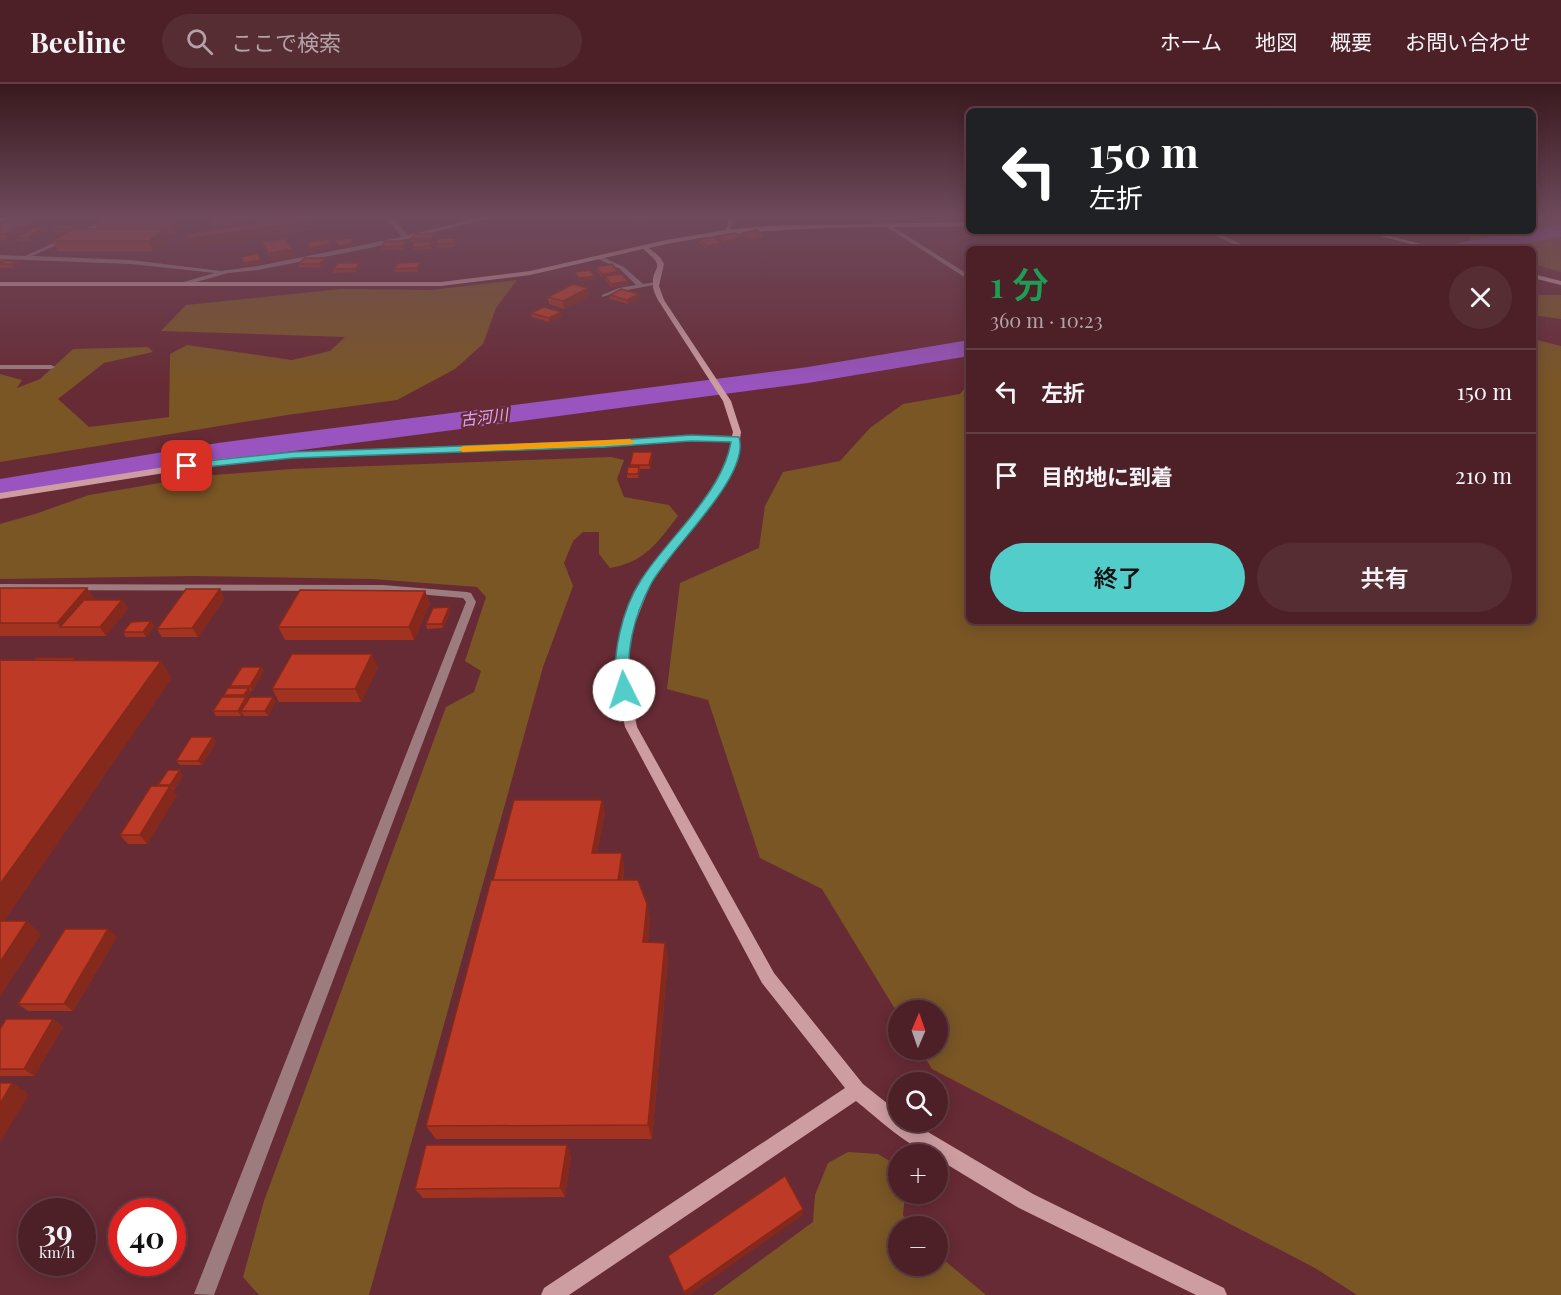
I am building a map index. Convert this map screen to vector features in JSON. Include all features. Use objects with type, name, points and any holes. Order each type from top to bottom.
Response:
[{"type":"street","points":[[182,284],[222,274]]},
{"type":"street","points":[[0,284],[441,284],[526,274]]},
{"type":"street","points":[[628,274],[640,285]]},
{"type":"street","points":[[659,274],[656,284],[661,300],[727,400],[737,432],[733,460],[710,500],[646,582],[626,631],[620,672],[631,727],[768,978],[857,1090],[912,1134],[1026,1201],[1217,1295]]},
{"type":"street","points":[[1536,277],[1561,283]]},
{"type":"street","points":[[604,296],[621,289],[656,284]]},
{"type":"street","points":[[0,367],[51,367]]},
{"type":"street","points":[[0,496],[198,464],[293,455],[605,444],[691,438],[736,439]]},
{"type":"street","points":[[0,587],[383,588],[467,595],[471,602],[204,1294]]},
{"type":"street","points":[[551,1295],[857,1090]]},
{"type":"shaded area","points":[[517,280],[496,308],[483,344],[455,369],[397,400],[287,415],[0,462],[0,374],[22,380],[17,388],[40,379],[73,349],[148,347],[153,352],[104,363],[58,399],[89,427],[169,417],[170,354],[187,345],[292,360],[330,351],[345,337],[161,331],[186,305],[341,289],[431,290]]},
{"type":"shaded area","points":[[1536,295],[1561,295],[1561,319],[1536,315]]},
{"type":"shaded area","points":[[1536,340],[1561,346],[1561,1295],[1357,1295],[1315,1268],[948,1077],[948,1072],[938,1072],[932,1069],[926,1060],[948,1060],[948,1000],[889,1000],[822,889],[760,858],[708,700],[667,689],[680,583],[759,548],[765,506],[783,472],[840,461],[870,428],[903,404],[960,394],[966,387],[966,624],[1536,624]]},
{"type":"shaded area","points":[[611,457],[624,460],[617,479],[624,497],[669,505],[678,516],[649,550],[632,561],[610,568],[599,554],[599,532],[583,532],[573,541],[564,563],[573,586],[543,667],[369,1295],[259,1295],[243,1277],[264,1201],[446,707],[474,692],[481,671],[465,661],[486,597],[477,587],[373,579],[193,576],[0,579],[0,524],[89,495],[201,476],[291,469]]},
{"type":"shaded area","points":[[848,1152],[878,1154],[888,1160],[888,1204],[904,1204],[904,1216],[888,1216],[888,1276],[948,1276],[948,1263],[986,1295],[713,1295],[813,1222],[815,1195],[828,1163]]},
{"type":"building","points":[[575,274],[593,274],[595,276],[579,278]]},
{"type":"building","points":[[621,274],[628,281],[611,284],[605,276]]},
{"type":"building","points":[[573,284],[588,288],[563,301],[548,297]]},
{"type":"building","points":[[621,289],[639,294],[627,300],[610,295]]},
{"type":"building","points":[[544,307],[561,312],[549,318],[531,313]]},
{"type":"building","points":[[633,452],[652,452],[649,465],[630,465]]},
{"type":"building","points":[[628,467],[639,467],[638,474],[627,474]]},
{"type":"building","points":[[0,588],[87,588],[57,623],[0,623]]},
{"type":"building","points":[[186,589],[220,589],[192,628],[157,629]]},
{"type":"building","points":[[300,590],[425,591],[409,627],[278,627]]},
{"type":"building","points":[[84,600],[122,600],[100,627],[60,627]]},
{"type":"building","points":[[449,607],[442,624],[426,624],[433,608]]},
{"type":"building","points":[[151,621],[143,632],[123,632],[131,622]]},
{"type":"building","points":[[292,654],[372,654],[355,689],[272,689]]},
{"type":"building","points":[[36,658],[74,658],[73,660],[34,660]]},
{"type":"building","points":[[0,660],[161,661],[0,884]]},
{"type":"building","points":[[242,667],[261,667],[250,686],[230,686]]},
{"type":"building","points":[[228,688],[249,688],[244,695],[224,695]]},
{"type":"building","points":[[222,697],[246,697],[238,711],[213,711]]},
{"type":"building","points":[[250,697],[273,697],[265,711],[241,711]]},
{"type":"building","points":[[191,737],[213,737],[198,761],[176,761]]},
{"type":"building","points":[[168,770],[180,770],[170,785],[158,785]]},
{"type":"building","points":[[151,786],[170,786],[140,835],[120,835]]},
{"type":"building","points":[[514,800],[602,800],[592,853],[622,853],[618,880],[493,880]]},
{"type":"building","points":[[491,880],[638,880],[647,904],[643,942],[665,943],[648,1125],[426,1126]]},
{"type":"building","points":[[0,921],[27,921],[0,962]]},
{"type":"building","points":[[65,929],[108,929],[64,1004],[18,1004]]},
{"type":"building","points":[[6,1019],[53,1019],[24,1069],[0,1069],[0,1029]]},
{"type":"building","points":[[0,1083],[12,1083],[0,1104]]},
{"type":"building","points":[[426,1145],[567,1145],[560,1188],[415,1189]]},
{"type":"building","points":[[785,1176],[803,1209],[684,1292],[668,1256]]},
{"type":"waterway","name":"古河川","points":[[0,488],[218,452],[808,375],[966,349]]},
{"type":"slow traffic","points":[[463,449],[630,442]]},
{"type":"route","points":[[187,466],[293,455],[605,444],[691,438],[736,439],[733,460],[710,500],[646,582],[626,631],[620,672],[624,690]]}]
